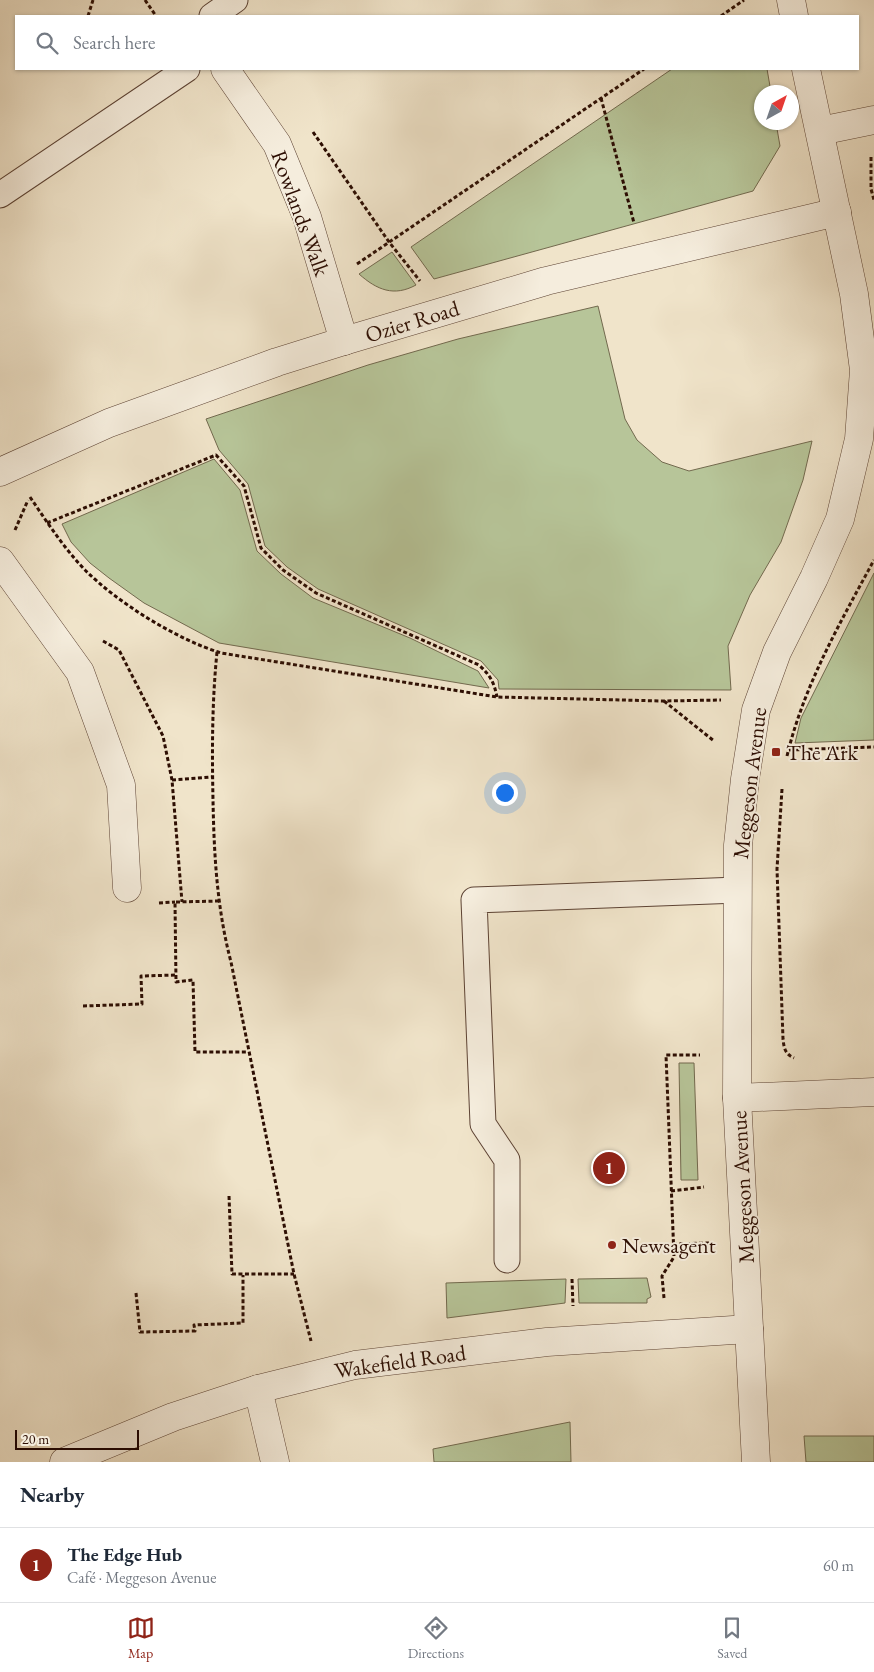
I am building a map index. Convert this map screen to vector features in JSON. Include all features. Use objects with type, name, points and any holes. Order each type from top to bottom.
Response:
[{"type":"street","points":[[791,0],[794,15]]},
{"type":"street","name":"Rowlands Walk","points":[[226,70],[277,144],[307,218],[344,341]]},
{"type":"street","name":"Meggeson Avenue","points":[[756,1462],[737,1098],[738,845],[743,798],[759,699],[777,652],[814,578],[840,518],[859,440],[864,370],[854,294],[806,70]]},
{"type":"street","points":[[820,130],[874,120]]},
{"type":"street","name":"Ozier Road","points":[[7,468],[108,423],[277,362],[444,310],[546,281],[837,212]]},
{"type":"street","points":[[0,561],[80,672],[120,785],[127,888]]},
{"type":"street","points":[[737,1098],[874,1092]]},
{"type":"street","name":"Wakefield Road","points":[[64,1462],[173,1417],[258,1389],[355,1364],[547,1342],[750,1329]]},
{"type":"street","points":[[258,1389],[275,1462]]},
{"type":"lane","points":[[213,15],[235,0]]},
{"type":"lane","points":[[0,195],[186,70]]},
{"type":"lane","points":[[507,1260],[507,1160],[483,1124],[474,900],[738,890]]},
{"type":"path","points":[[88,15],[92,0]]},
{"type":"path","points":[[145,0],[155,15]]},
{"type":"path","points":[[722,15],[744,0]]},
{"type":"path","points":[[327,285],[643,70]]},
{"type":"path","points":[[601,98],[643,258]]},
{"type":"path","points":[[308,124],[389,242],[444,310]]},
{"type":"path","points":[[874,156],[870,157],[870,189],[874,200]]},
{"type":"path","points":[[47,523],[216,455],[244,486],[261,548],[283,570],[316,593],[479,665],[494,682],[497,697]]},
{"type":"path","points":[[7,468],[47,523],[86,571],[108,589],[165,628],[190,642],[217,652],[497,697],[663,701],[759,699]]},
{"type":"path","points":[[786,759],[796,719],[814,676],[874,560]]},
{"type":"path","points":[[217,652],[212,720],[212,777],[214,858],[223,933],[231,962],[294,1274],[319,1373]]},
{"type":"path","points":[[789,750],[874,747]]},
{"type":"path","points":[[182,902],[172,780],[212,777]]},
{"type":"path","points":[[783,787],[777,870],[783,1039],[784,1048],[789,1056],[801,1060]]},
{"type":"path","points":[[219,901],[175,902],[176,982],[193,980],[195,1052],[248,1052]]},
{"type":"path","points":[[83,1006],[142,1004],[141,976],[176,975]]},
{"type":"path","points":[[664,1302],[662,1276],[674,1257],[666,1055],[700,1055]]},
{"type":"path","points":[[671,1191],[704,1187]]},
{"type":"path","points":[[229,1196],[232,1274],[294,1274]]},
{"type":"path","points":[[673,1244],[716,1243]]},
{"type":"path","points":[[136,1293],[140,1332],[195,1331],[194,1325],[243,1322],[243,1275]]},
{"type":"green space","points":[[671,70],[767,70],[770,85],[754,85],[754,130],[777,130],[780,146],[753,191],[434,279],[411,247]]},
{"type":"green space","points":[[392,252],[416,285],[400,291],[386,290],[372,284],[359,274]]},
{"type":"green space","points":[[598,306],[625,419],[637,440],[662,462],[689,471],[812,441],[803,480],[781,542],[750,595],[728,646],[731,690],[499,689],[498,680],[481,661],[318,589],[287,567],[265,546],[248,484],[219,450],[206,419],[368,365],[458,339]]},
{"type":"green space","points":[[214,459],[240,490],[257,551],[281,574],[313,598],[410,638],[478,671],[489,688],[219,643],[144,603],[90,563],[71,542],[62,524]]},
{"type":"green space","points":[[874,573],[874,740],[795,743],[801,718]]},
{"type":"green space","points":[[679,1063],[694,1063],[698,1180],[681,1180]]},
{"type":"green space","points":[[647,1278],[651,1297],[647,1299],[647,1303],[579,1303],[578,1279]]},
{"type":"green space","points":[[566,1279],[565,1303],[447,1318],[446,1283]]},
{"type":"green space","points":[[570,1422],[571,1462],[434,1462],[433,1449]]},
{"type":"green space","points":[[804,1436],[874,1436],[874,1462],[806,1462]]},
{"type":"place","name":"The Ark","points":[[776,752]]},
{"type":"place","name":"The Edge Hub","points":[[609,1168]]},
{"type":"place","name":"Newsagent","points":[[612,1245]]}]
